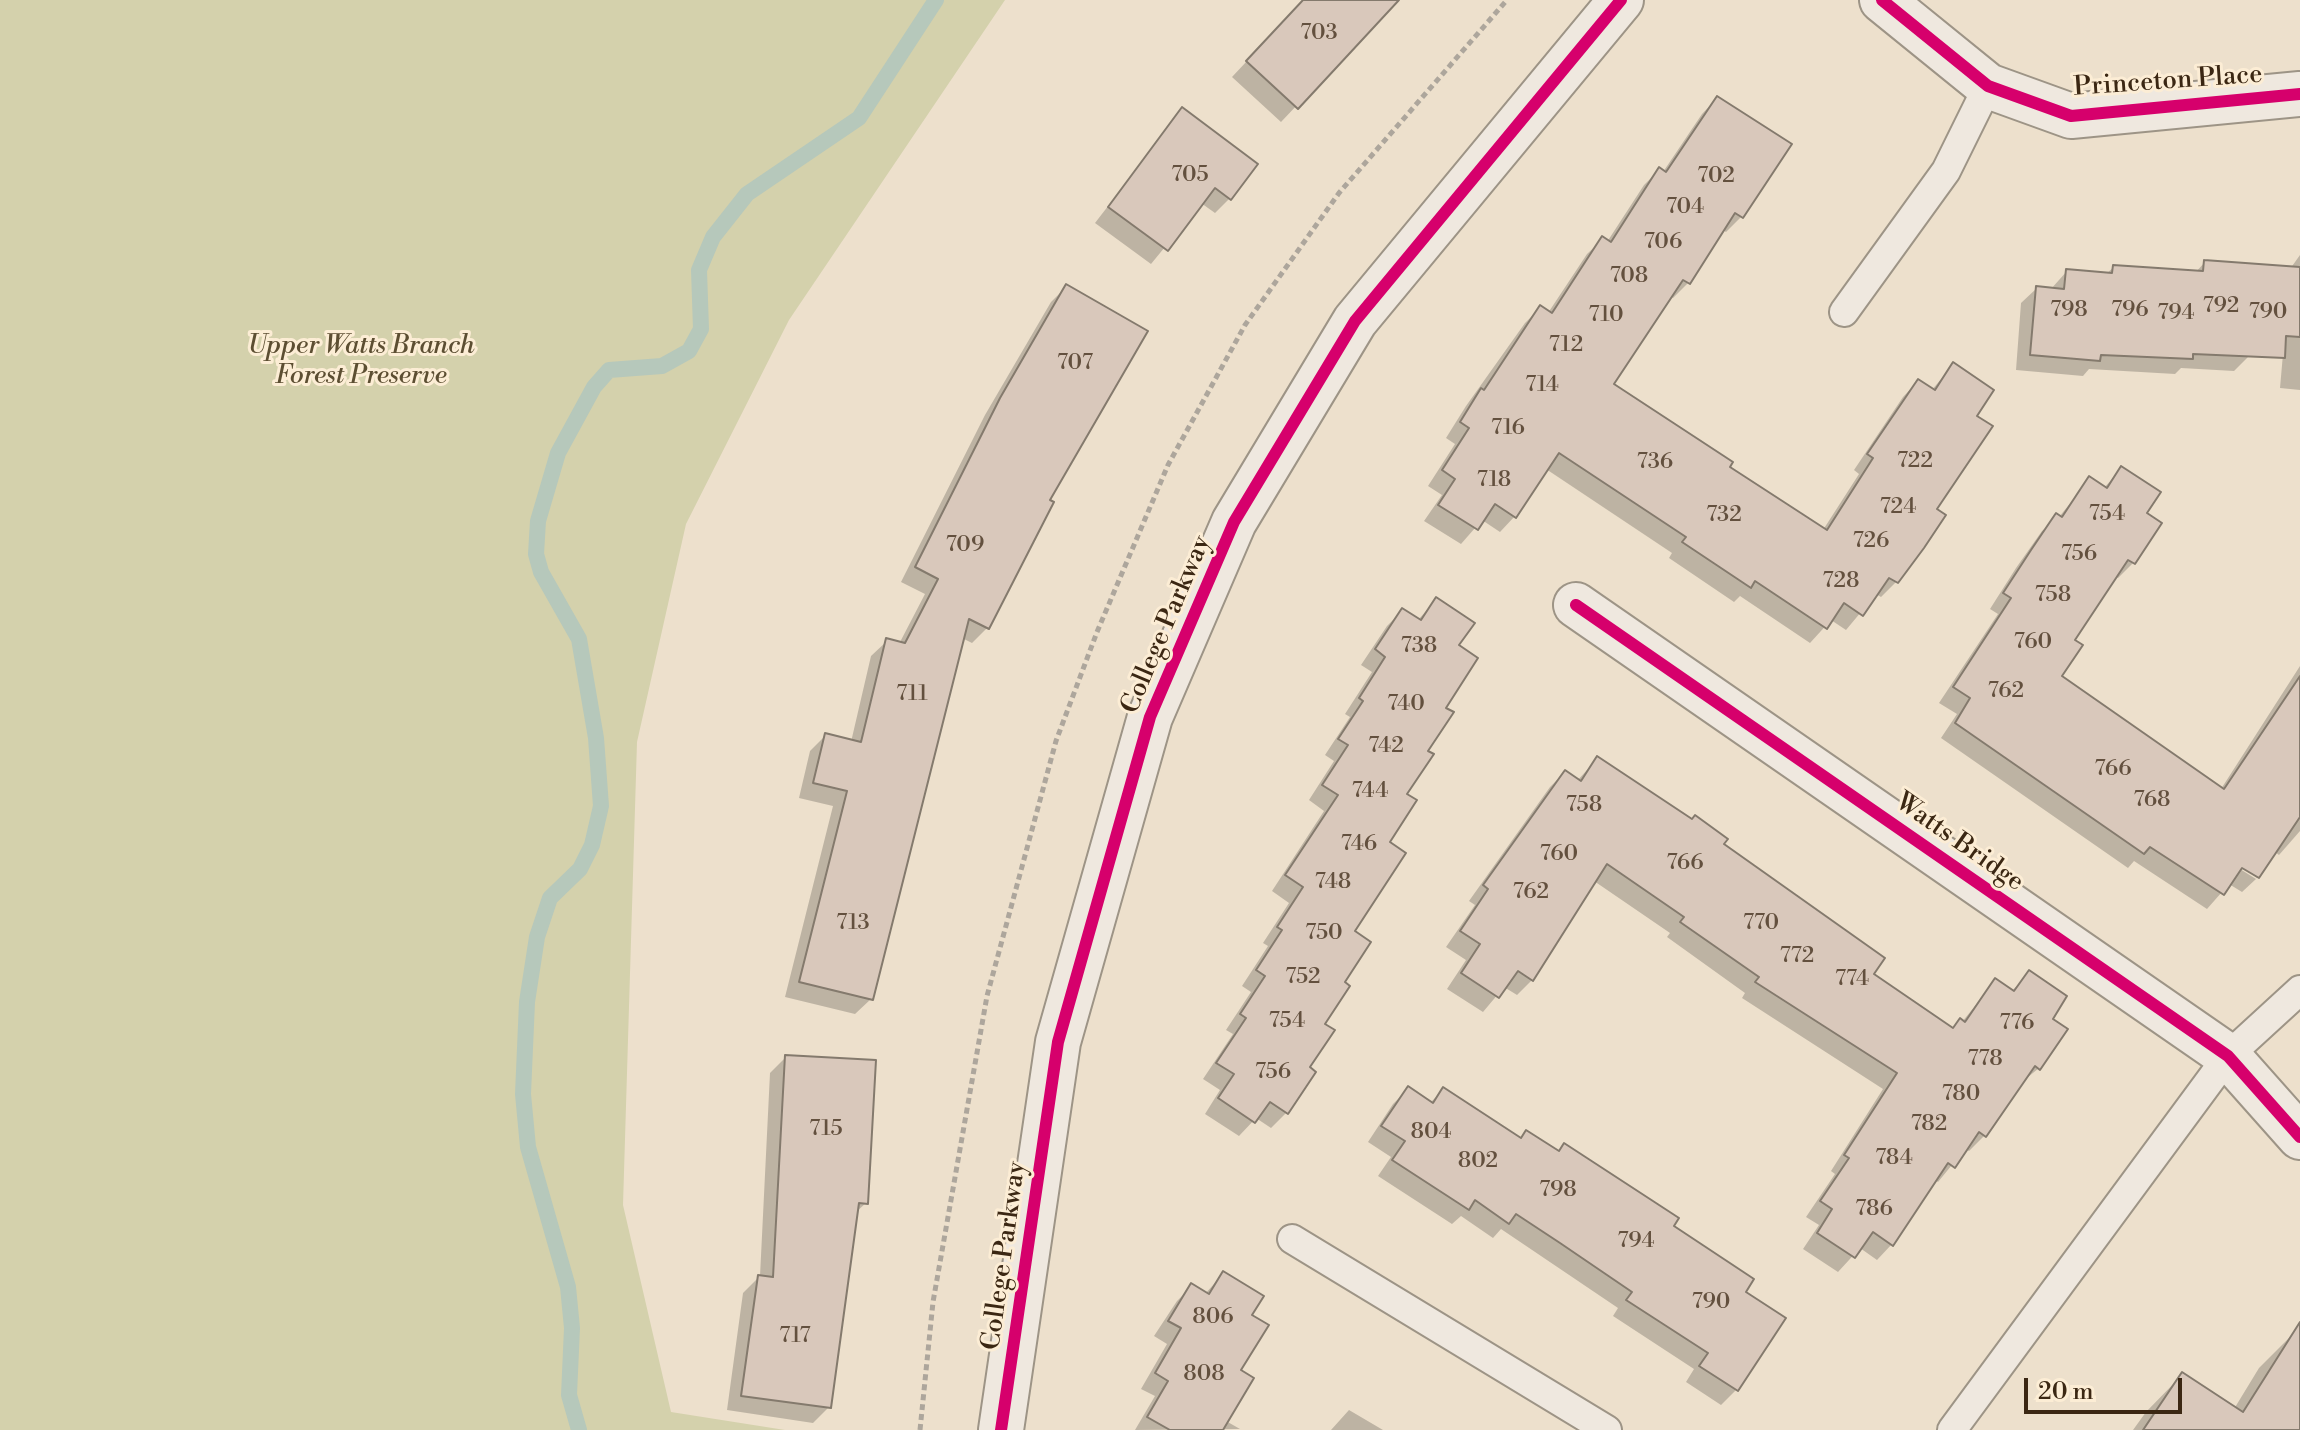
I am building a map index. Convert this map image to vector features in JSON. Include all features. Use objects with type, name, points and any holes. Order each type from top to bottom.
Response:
[{"type":"street","name":"College Parkway","points":[[1001,1430],[1058,1042],[1150,717],[1234,522],[1355,321],[1621,0]]},
{"type":"street","name":"Princeton Place","points":[[1882,0],[1988,86],[2071,116],[2300,94]]},
{"type":"street","name":"Watts Bridge","points":[[1576,605],[2228,1056],[2300,1137]]},
{"type":"lane","points":[[1844,312],[1946,171],[1988,86]]},
{"type":"lane","points":[[1952,1430],[2228,1056],[2300,990]]},
{"type":"lane","points":[[1292,1239],[1607,1430]]},
{"type":"green space","name":"Upper Watts Branch Forest Preserve","points":[[0,0],[1005,0],[789,320],[686,524],[637,742],[623,1205],[671,1412],[785,1430],[0,1430]]},
{"type":"building","points":[[1303,0],[1399,0],[1298,109],[1246,61]]},
{"type":"building","points":[[1717,96],[1792,144],[1743,218],[1735,213],[1690,284],[1683,280],[1614,384],[1733,462],[1730,467],[1827,530],[1873,458],[1867,454],[1918,379],[1935,390],[1953,362],[1994,390],[1977,416],[1993,426],[1937,509],[1946,515],[1924,548],[1898,583],[1889,578],[1863,616],[1844,603],[1827,629],[1755,581],[1751,588],[1682,542],[1686,537],[1559,453],[1516,518],[1495,504],[1478,530],[1438,505],[1455,479],[1442,470],[1469,428],[1460,422],[1481,388],[1484,390],[1540,305],[1552,313],[1602,236],[1611,242],[1659,167],[1666,172]]},
{"type":"building","points":[[1182,107],[1258,164],[1231,200],[1215,188],[1168,251],[1108,207]]},
{"type":"building","points":[[2204,260],[2300,267],[2300,337],[2286,336],[2285,358],[2193,354],[2193,359],[2101,355],[2100,361],[2030,355],[2036,286],[2064,289],[2066,269],[2112,273],[2113,265],[2203,271]]},
{"type":"building","points":[[1066,284],[1148,331],[1050,500],[1054,502],[989,629],[969,619],[873,1000],[799,982],[847,791],[813,783],[825,733],[861,742],[886,638],[905,643],[938,579],[915,567],[1000,398]]},
{"type":"building","points":[[2121,466],[2161,492],[2147,513],[2162,523],[2135,564],[2128,560],[2075,640],[2083,645],[2062,676],[2224,789],[2300,676],[2300,817],[2259,878],[2242,868],[2224,895],[2150,847],[2144,854],[1955,723],[1970,698],[1953,687],[2011,598],[2003,593],[2056,513],[2062,517],[2089,476],[2107,488]]},
{"type":"building","points":[[1436,597],[1475,623],[1459,645],[1478,658],[1446,708],[1454,712],[1428,751],[1434,754],[1407,794],[1417,800],[1390,842],[1406,853],[1355,931],[1371,942],[1345,982],[1350,986],[1325,1024],[1335,1030],[1310,1067],[1316,1072],[1288,1114],[1270,1102],[1255,1123],[1218,1098],[1234,1074],[1216,1063],[1246,1018],[1240,1014],[1265,976],[1256,970],[1282,930],[1277,927],[1303,887],[1285,875],[1338,795],[1322,785],[1348,745],[1338,739],[1363,701],[1359,698],[1385,657],[1375,649],[1402,608],[1421,620]]},
{"type":"building","points":[[1597,756],[1692,819],[1695,815],[1728,839],[1724,844],[1885,958],[1874,974],[1953,1028],[1960,1018],[1965,1022],[1995,978],[2014,991],[2029,970],[2067,996],[2053,1019],[2068,1029],[2040,1070],[2035,1066],[1986,1137],[1979,1132],[1955,1168],[1948,1163],[1893,1246],[1873,1232],[1855,1258],[1817,1233],[1832,1209],[1820,1201],[1849,1158],[1844,1155],[1897,1073],[1755,982],[1759,977],[1680,922],[1684,917],[1607,864],[1533,981],[1518,971],[1499,998],[1461,973],[1480,944],[1460,931],[1488,889],[1483,885],[1565,770],[1581,781]]},
{"type":"building","points":[[785,1055],[876,1060],[868,1204],[859,1203],[831,1408],[741,1396],[758,1275],[773,1277]]},
{"type":"building","points":[[1408,1086],[1433,1103],[1443,1087],[1521,1138],[1526,1130],[1559,1151],[1564,1143],[1679,1218],[1674,1226],[1754,1279],[1746,1292],[1786,1318],[1738,1391],[1699,1366],[1708,1353],[1626,1300],[1632,1292],[1560,1243],[1516,1214],[1509,1224],[1475,1200],[1469,1210],[1392,1160],[1405,1141],[1381,1126]]},
{"type":"building","points":[[1223,1271],[1264,1296],[1252,1315],[1269,1325],[1241,1370],[1254,1378],[1223,1430],[1170,1430],[1147,1417],[1168,1381],[1155,1373],[1181,1328],[1168,1321],[1191,1283],[1209,1294]]},
{"type":"building","points":[[2300,1322],[2300,1430],[2143,1430],[2182,1372],[2243,1412]]},
{"type":"waterway","points":[[579,1430],[569,1395],[572,1328],[568,1287],[528,1147],[523,1094],[527,1002],[537,937],[550,898],[580,869],[592,845],[601,806],[596,738],[579,639],[541,572],[536,554],[538,521],[558,453],[594,387],[609,370],[662,366],[689,351],[701,329],[699,270],[713,237],[747,194],[859,118],[936,0]]},
{"type":"cycle path","points":[[1001,1430],[1058,1042],[1150,717],[1234,522],[1355,321],[1621,0]]},
{"type":"cycle path","points":[[1882,0],[1988,86],[2071,116],[2300,94]]},
{"type":"cycle path","points":[[1576,605],[2228,1056],[2300,1137]]}]
